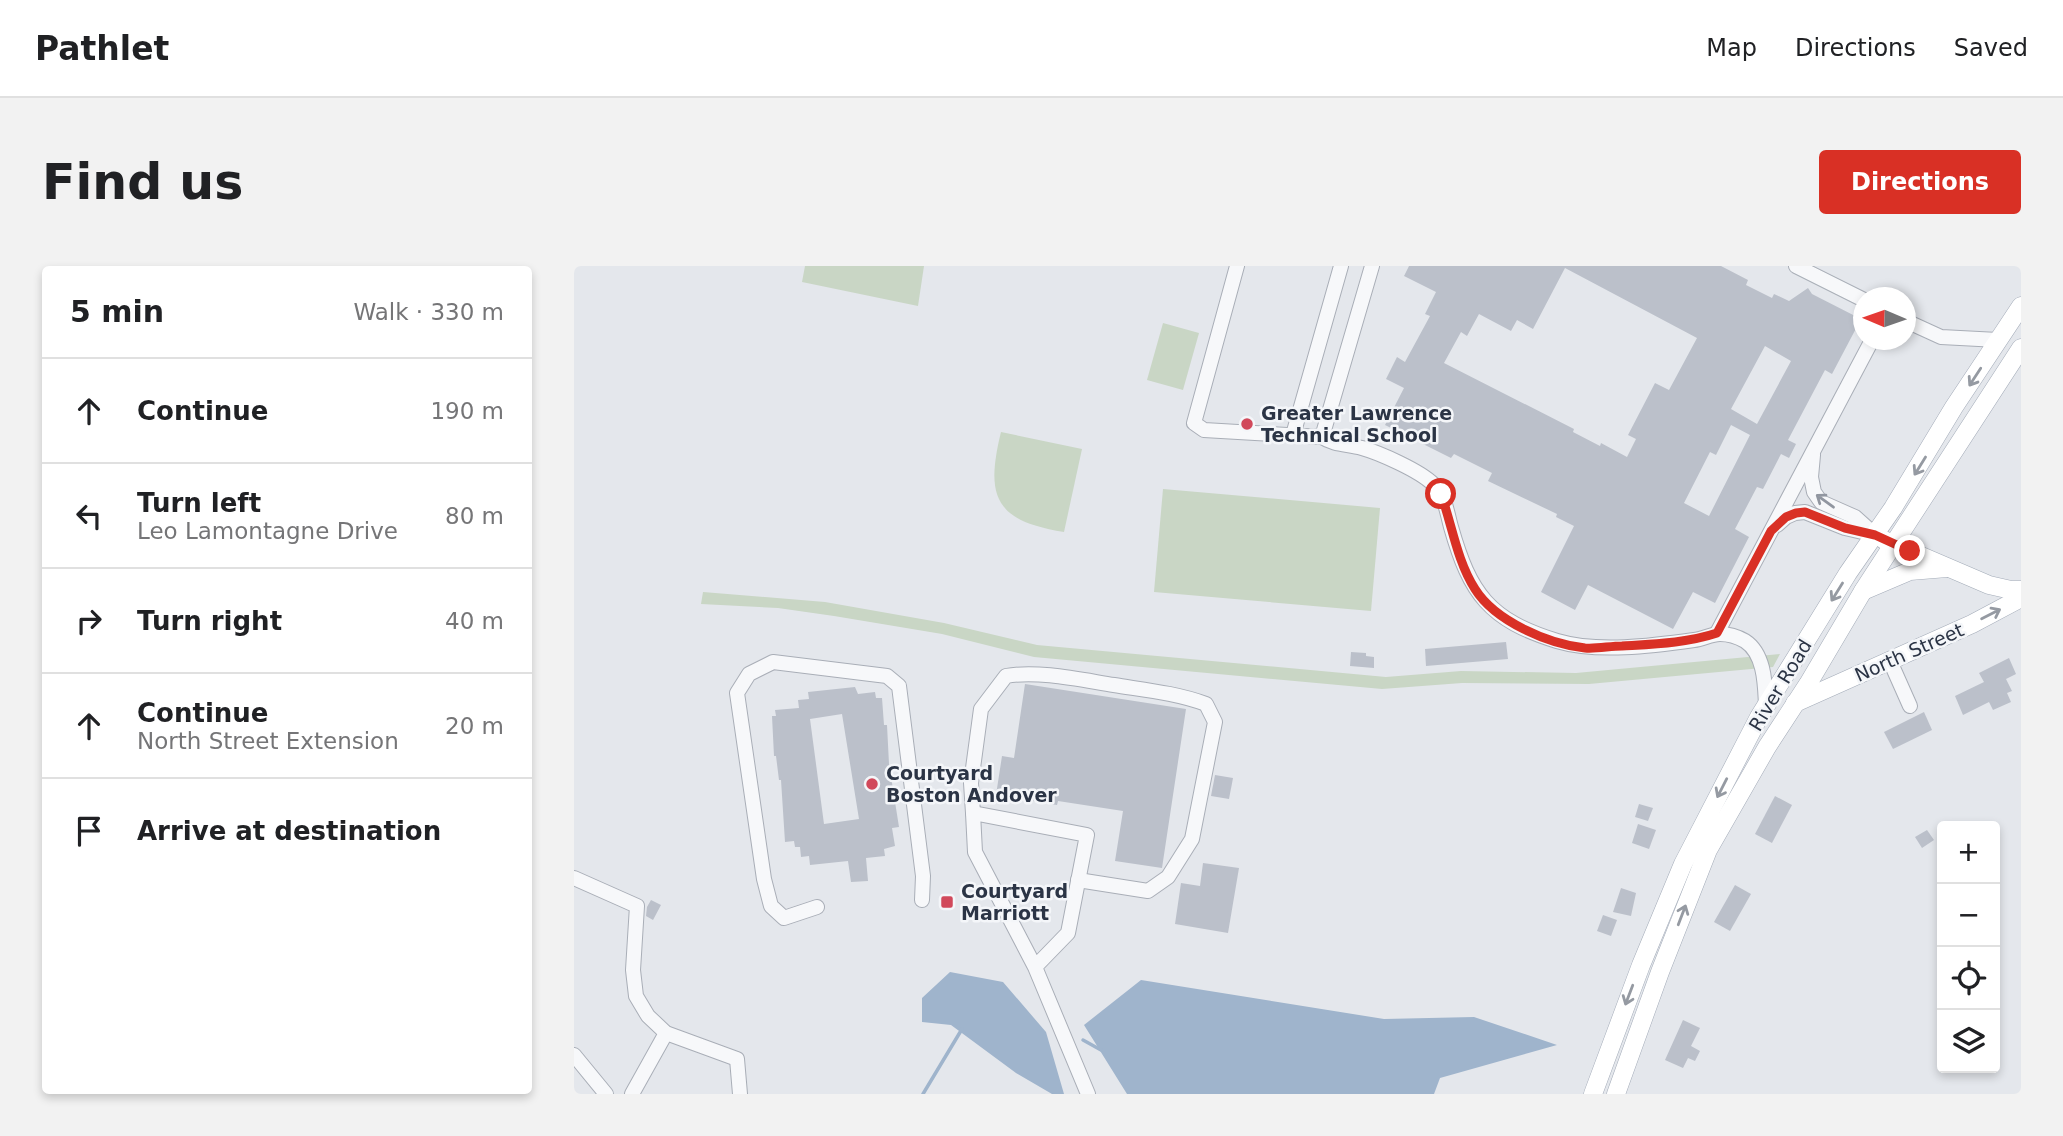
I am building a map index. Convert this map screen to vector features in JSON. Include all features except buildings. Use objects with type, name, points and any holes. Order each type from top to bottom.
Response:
[{"type":"main road","name":"River Road","points":[[1593,1094],[1641,965],[1683,864],[1766,705],[2021,306]]},
{"type":"main road","name":"River Road","points":[[1616,1094],[1708,850],[1863,591],[2021,348]]},
{"type":"main road","points":[[1875,535],[1989,585],[2021,590]]},
{"type":"main road","points":[[1863,591],[1910,571],[1951,568]]},
{"type":"main road","name":"North Street","points":[[1795,703],[1972,624],[2021,598]]},
{"type":"street","points":[[1237,266],[1194,423],[1204,430],[1322,437],[1330,442],[1382,454],[1433,483],[1441,494],[1458,552],[1474,589],[1504,618],[1558,641],[1586,648],[1698,640],[1717,633],[1729,635],[1751,646],[1761,665],[1766,705]]},
{"type":"street","points":[[1293,435],[1341,266]]},
{"type":"street","points":[[1796,266],[1853,294]]},
{"type":"street","points":[[1322,437],[1370,267]]},
{"type":"street","points":[[1916,326],[1941,338],[1998,340]]},
{"type":"street","points":[[1717,633],[1867,350]]},
{"type":"street","points":[[1815,445],[1811,477],[1814,492],[1821,502],[1855,517],[1875,535]]},
{"type":"street","points":[[1771,531],[1786,517],[1805,512],[1845,528],[1875,535]]},
{"type":"street","points":[[1890,661],[1910,706]]},
{"type":"street","points":[[817,907],[784,918],[771,906],[764,879],[737,693],[749,674],[774,662],[887,676],[899,687],[923,876],[922,900]]},
{"type":"street","points":[[1078,880],[1148,891],[1168,877],[1192,839],[1215,722],[1206,704],[1186,697],[1078,680],[1019,674],[1006,676],[981,709],[971,783],[975,852],[1035,967],[1088,1094]]},
{"type":"street","points":[[973,813],[1087,835],[1068,933],[1035,967]]},
{"type":"street","points":[[574,878],[637,906],[633,970],[636,996],[648,1016],[666,1033],[737,1059],[740,1094]]},
{"type":"street","points":[[632,1094],[666,1033]]},
{"type":"street","points":[[574,1055],[606,1094]]},
{"type":"green space","points":[[805,266],[924,266],[918,306],[802,282]]},
{"type":"green space","points":[[1163,323],[1199,333],[1183,390],[1147,380]]},
{"type":"green space","points":[[1001,432],[1082,449],[1064,532],[1023,521],[1010,513],[1001,502],[994,474]]},
{"type":"green space","points":[[1163,489],[1380,508],[1371,611],[1154,592]]},
{"type":"green space","points":[[703,592],[825,602],[944,623],[1037,645],[1386,677],[1461,671],[1576,673],[1780,654],[1773,667],[1589,684],[1462,683],[1382,689],[1034,657],[942,634],[834,616],[778,608],[701,604]]},
{"type":"water","points":[[950,972],[1003,982],[1046,1032],[1064,1094],[1052,1094],[1016,1073],[951,1025],[922,1022],[922,998]]},
{"type":"water","points":[[1141,980],[1384,1019],[1474,1017],[1557,1045],[1440,1078],[1434,1094],[1127,1094],[1084,1025]]},
{"type":"waterway","points":[[923,1094],[962,1029]]},
{"type":"waterway","points":[[1083,1040],[1101,1050]]},
{"type":"place","name":"Greater Lawrence Technical School","points":[[1247,424]]},
{"type":"place","name":"Courtyard Boston Andover","points":[[872,784]]},
{"type":"place","name":"Courtyard Marriott","points":[[947,902]]},
{"type":"route","points":[[1441,494],[1458,552],[1474,589],[1487,604],[1504,618],[1532,632],[1586,648],[1698,640],[1717,633],[1771,531],[1786,517],[1796,513],[1805,512],[1845,528],[1875,535],[1910,551]]}]
